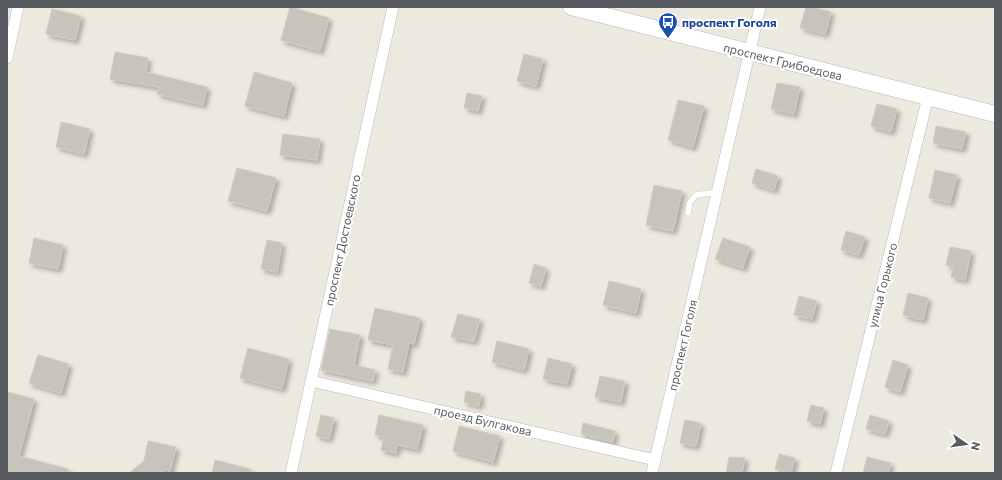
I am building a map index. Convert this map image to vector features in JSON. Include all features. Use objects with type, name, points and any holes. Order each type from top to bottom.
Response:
[{"type":"street","points":[[7,58],[18,7]]},
{"type":"street","name":"проспект Достоевского","points":[[291,473],[393,7]]},
{"type":"street","name":"проспект Грибоедова","points":[[571,7],[995,114]]},
{"type":"street","name":"проспект Гоголя","points":[[652,473],[760,7]]},
{"type":"street","name":"улица Горького","points":[[836,473],[928,97]]},
{"type":"street","name":"проезд Булгакова","points":[[311,381],[655,460]]},
{"type":"lane","points":[[688,213],[690,202],[696,195],[717,192]]},
{"type":"building","points":[[290,7],[329,18],[320,51],[281,40]]},
{"type":"building","points":[[806,7],[831,12],[825,34],[800,28]]},
{"type":"building","points":[[52,9],[81,16],[75,40],[46,34]]},
{"type":"building","points":[[115,52],[148,58],[146,72],[207,87],[203,105],[157,94],[159,87],[110,79]]},
{"type":"building","points":[[524,54],[543,59],[536,86],[517,81]]},
{"type":"building","points":[[254,72],[292,83],[284,116],[245,106]]},
{"type":"building","points":[[777,83],[800,87],[794,114],[771,109]]},
{"type":"building","points":[[467,93],[482,96],[478,111],[464,108]]},
{"type":"building","points":[[678,100],[704,106],[693,147],[668,140]]},
{"type":"building","points":[[877,104],[897,109],[891,132],[871,126]]},
{"type":"building","points":[[61,122],[90,129],[84,154],[56,147]]},
{"type":"building","points":[[936,126],[966,132],[962,149],[933,143]]},
{"type":"building","points":[[283,134],[320,139],[317,160],[280,155]]},
{"type":"building","points":[[237,168],[276,178],[267,211],[228,201]]},
{"type":"building","points":[[756,169],[778,176],[774,190],[752,183]]},
{"type":"building","points":[[935,170],[957,175],[950,203],[929,198]]},
{"type":"building","points":[[654,185],[682,191],[673,231],[646,225]]},
{"type":"building","points":[[846,231],[865,237],[859,255],[841,250]]},
{"type":"building","points":[[34,238],[63,245],[58,269],[29,263]]},
{"type":"building","points":[[723,238],[750,247],[743,268],[715,259]]},
{"type":"building","points":[[267,240],[282,243],[277,272],[261,269]]},
{"type":"building","points":[[950,247],[971,251],[965,280],[951,277],[953,267],[946,265]]},
{"type":"building","points":[[534,264],[546,268],[541,286],[529,283]]},
{"type":"building","points":[[609,281],[641,289],[636,313],[603,305]]},
{"type":"building","points":[[908,293],[928,298],[923,320],[903,315]]},
{"type":"building","points":[[799,296],[817,301],[812,319],[794,315]]},
{"type":"building","points":[[375,308],[420,318],[414,344],[409,343],[403,372],[388,369],[393,345],[368,340]]},
{"type":"building","points":[[458,314],[480,319],[474,341],[451,337]]},
{"type":"building","points":[[330,329],[360,335],[354,365],[375,370],[373,381],[321,370]]},
{"type":"building","points":[[497,341],[529,349],[524,370],[492,362]]},
{"type":"building","points":[[248,348],[289,359],[282,389],[240,378]]},
{"type":"building","points":[[38,355],[69,364],[61,393],[29,383]]},
{"type":"building","points":[[548,358],[572,364],[567,384],[543,379]]},
{"type":"building","points":[[893,360],[908,365],[900,392],[885,387]]},
{"type":"building","points":[[600,376],[625,381],[621,402],[595,397]]},
{"type":"building","points":[[466,391],[481,394],[479,406],[464,402]]},
{"type":"building","points":[[7,392],[34,399],[19,456],[68,469],[68,473],[7,473]]},
{"type":"building","points":[[811,405],[824,408],[820,424],[807,421]]},
{"type":"building","points":[[321,415],[334,418],[329,439],[316,436]]},
{"type":"building","points":[[379,415],[423,425],[417,449],[397,445],[396,453],[381,450],[384,437],[375,435]]},
{"type":"building","points":[[870,415],[889,421],[885,434],[866,429]]},
{"type":"building","points":[[685,420],[701,423],[696,446],[680,443]]},
{"type":"building","points":[[583,423],[615,431],[613,442],[581,434]]},
{"type":"building","points":[[459,426],[500,436],[493,462],[453,451]]},
{"type":"building","points":[[148,441],[176,447],[170,471],[166,470],[162,473],[129,473],[144,461]]},
{"type":"building","points":[[779,454],[795,458],[791,473],[775,469]]},
{"type":"building","points":[[729,457],[745,458],[742,473],[726,473]]},
{"type":"building","points":[[867,457],[891,463],[888,473],[863,473]]},
{"type":"building","points":[[215,460],[250,469],[249,473],[212,473]]},
{"type":"place","name":"проспект Гоголя","points":[[668,39]]}]
